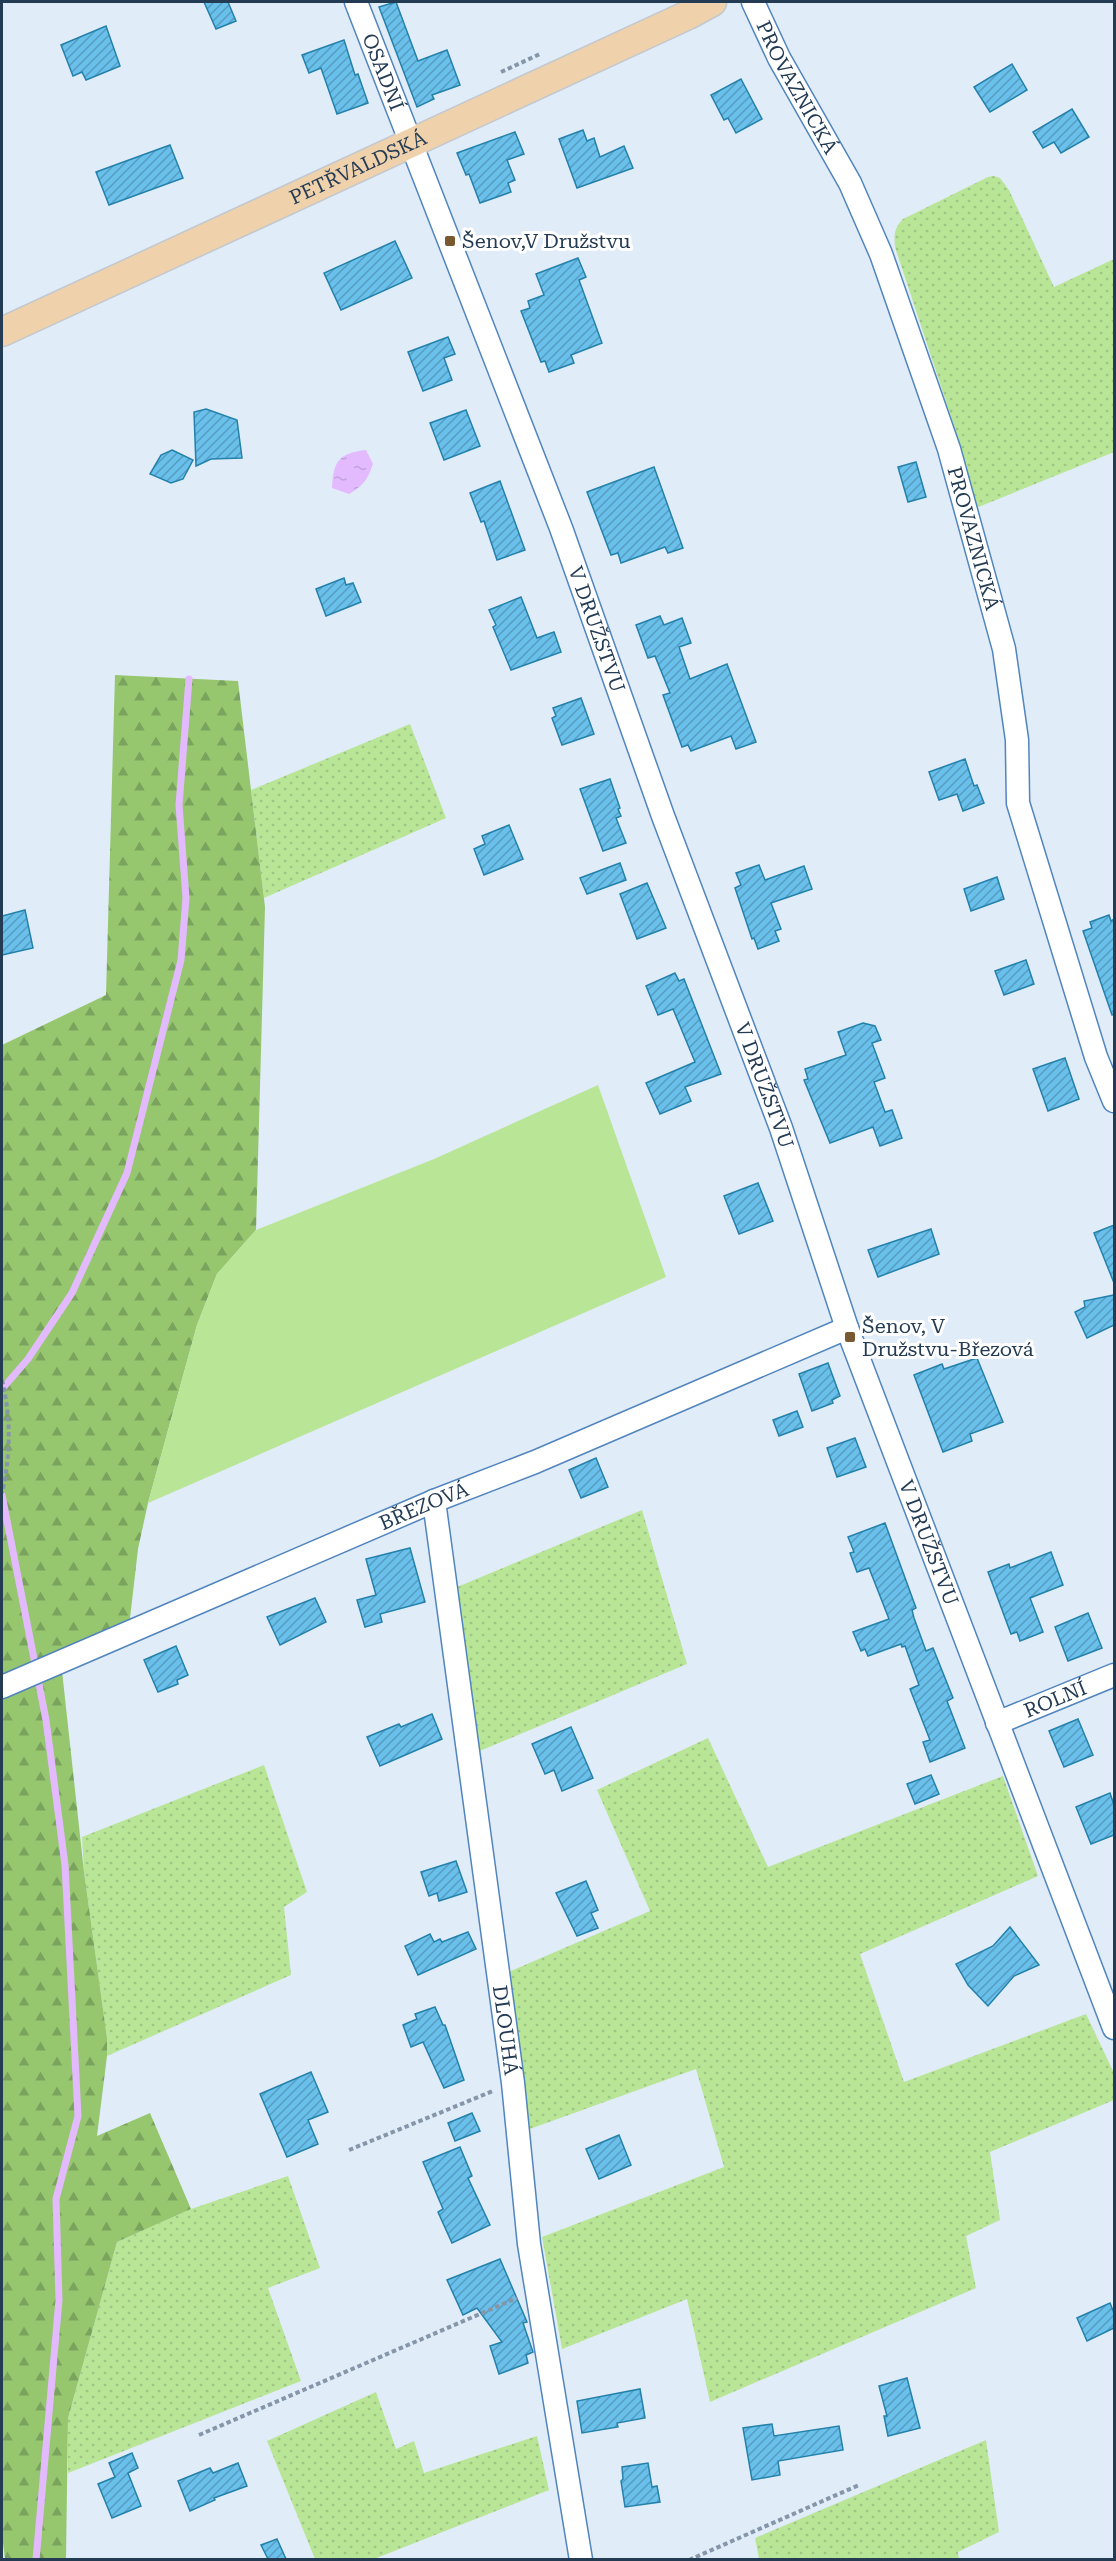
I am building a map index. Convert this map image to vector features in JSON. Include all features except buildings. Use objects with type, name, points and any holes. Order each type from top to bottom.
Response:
[{"type":"main road","name":"PETŘVALDSKÁ","points":[[2,332],[630,43],[712,2]]},
{"type":"street","name":"OSADNÍ","points":[[356,2],[411,143]]},
{"type":"street","name":"PROVAZNICKÁ","points":[[753,2],[779,58],[850,183],[877,244],[949,449],[1004,649],[1017,740],[1018,803],[1096,1056],[1114,1101]]},
{"type":"street","name":"V DRUŽSTVU","points":[[411,143],[561,528],[663,816],[781,1128],[847,1328],[1114,2028]]},
{"type":"street","name":"BŘEZOVÁ","points":[[2,1687],[434,1500],[535,1462],[847,1328]]},
{"type":"street","name":"DLOUHÁ","points":[[434,1500],[513,2083],[529,2244],[581,2559]]},
{"type":"street","name":"ROLNÍ","points":[[997,1723],[1114,1675]]},
{"type":"path","points":[[2,1082],[2,1088]]},
{"type":"path","points":[[2,1380],[7,1402],[7,1470],[2,1493]]},
{"type":"path","points":[[349,2150],[513,2083]]},
{"type":"path","points":[[199,2435],[537,2289]]},
{"type":"path","points":[[689,2559],[859,2485]]},
{"type":"green space","points":[[994,176],[1000,178],[1009,190],[1054,287],[1114,259],[1114,452],[976,508],[955,429],[895,247],[895,235],[903,219]]},
{"type":"green space","points":[[115,675],[238,681],[265,907],[256,1230],[217,1274],[197,1325],[148,1503],[138,1549],[129,1627],[2,1682],[2,1045],[106,995]]},
{"type":"green space","points":[[410,724],[446,818],[264,898],[251,790]]},
{"type":"green space","points":[[598,1085],[666,1277],[148,1503],[197,1325],[217,1274],[256,1230],[434,1159]]},
{"type":"green space","points":[[642,1510],[687,1664],[475,1753],[457,1587]]},
{"type":"green space","points":[[62,1671],[84,1872],[107,2038],[107,2056],[97,2136],[150,2113],[191,2209],[117,2242],[68,2418],[66,2559],[5,2559],[2,2535],[2,1694]]},
{"type":"green space","points":[[708,1738],[768,1867],[1003,1776],[1038,1876],[860,1954],[904,2082],[1086,2014],[1114,2073],[1114,2100],[990,2152],[1000,2220],[966,2236],[976,2288],[710,2402],[687,2299],[562,2349],[542,2237],[724,2167],[696,2069],[527,2130],[506,1973],[650,1911],[597,1790]]},
{"type":"green space","points":[[264,1765],[307,1892],[284,1907],[291,1975],[107,2056],[107,2038],[84,1872],[82,1837]]},
{"type":"green space","points":[[288,2176],[320,2268],[268,2288],[301,2381],[68,2473],[68,2418],[117,2242],[191,2209]]},
{"type":"green space","points":[[376,2392],[396,2449],[414,2441],[424,2473],[537,2436],[549,2490],[374,2559],[315,2559],[267,2441]]},
{"type":"green space","points":[[986,2440],[999,2532],[958,2552],[959,2559],[759,2559],[755,2538]]},
{"type":"water","points":[[366,450],[373,464],[361,485],[349,494],[332,488],[334,471],[339,460],[349,453]]},
{"type":"waterway","points":[[2,1389],[28,1359],[72,1293],[127,1173],[181,960],[186,898],[179,805],[189,679]]},
{"type":"waterway","points":[[2,1495],[46,1720],[65,1865],[78,2116],[56,2199],[59,2300],[36,2560]]},
{"type":"place","name":"Šenov,V Družstvu","points":[[450,241]]},
{"type":"place","name":"Šenov, V Družstvu-Březová","points":[[850,1337]]}]
